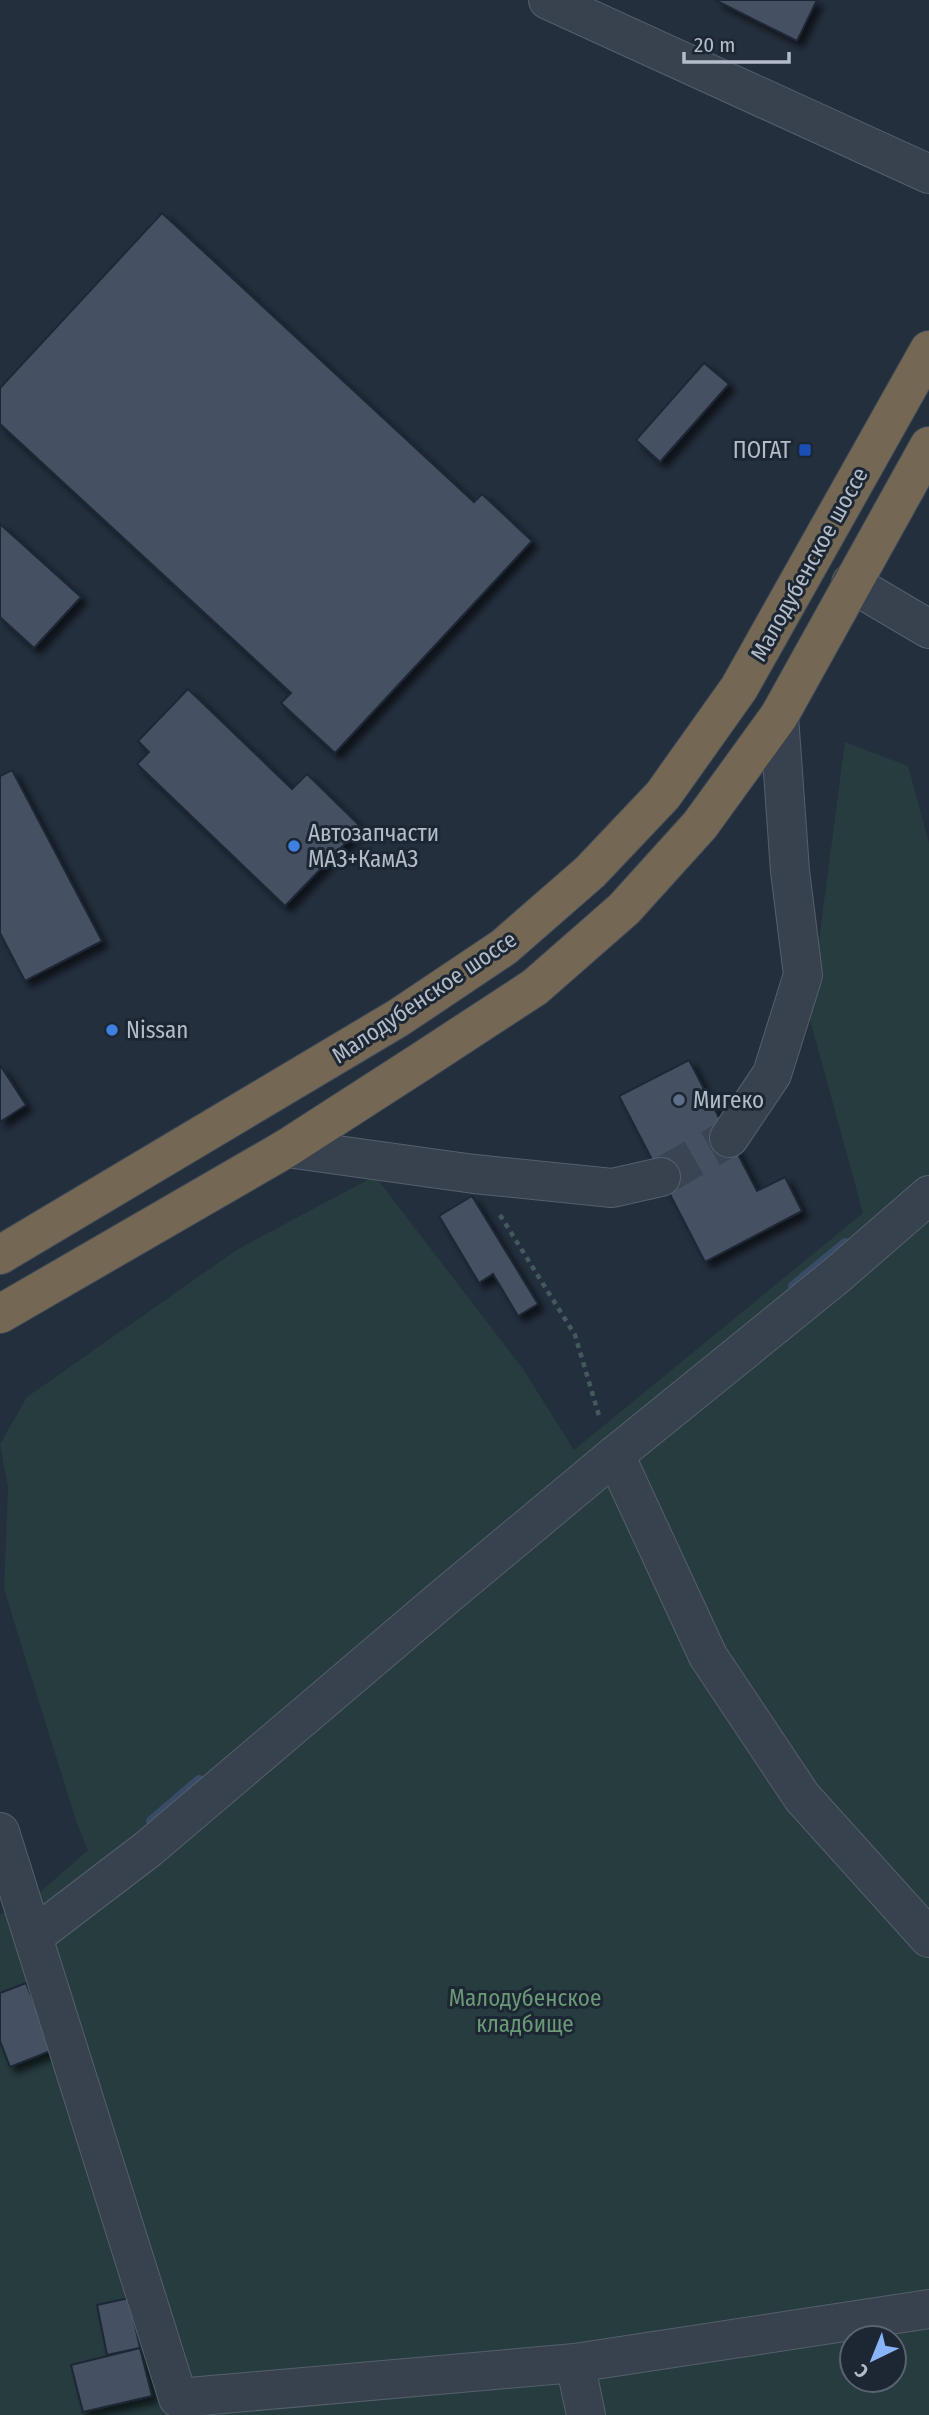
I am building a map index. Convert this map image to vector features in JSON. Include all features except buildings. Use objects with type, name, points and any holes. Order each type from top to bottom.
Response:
[{"type":"highway","name":"Малодубенское шоссе","points":[[0,1255],[398,1018],[504,947],[590,872],[663,794],[739,688],[929,350]]},
{"type":"highway","name":"Малодубенское шоссе","points":[[0,1314],[287,1147],[535,987],[624,909],[700,825],[779,716],[929,446]]},
{"type":"lane","points":[[548,0],[929,174]]},
{"type":"lane","points":[[851,583],[929,629]]},
{"type":"lane","points":[[729,1138],[772,1074],[803,975],[790,871],[779,716]]},
{"type":"lane","points":[[287,1147],[474,1174],[612,1188],[661,1177]]},
{"type":"lane","points":[[34,1936],[149,1849],[609,1443],[838,1275],[929,1195]]},
{"type":"lane","points":[[609,1443],[708,1656],[802,1797],[929,1938]]},
{"type":"lane","points":[[0,1832],[179,2407],[575,2362],[918,2317]]},
{"type":"lane","points":[[575,2362],[586,2415]]},
{"type":"path","points":[[474,1174],[575,1335],[609,1443]]},
{"type":"green space","name":"Малодубенское кладбище","points":[[845,742],[908,766],[929,843],[929,2415],[0,2415],[0,1914],[24,1906],[88,1850],[77,1824],[4,1589],[8,1488],[0,1444],[27,1397],[238,1249],[375,1176],[523,1369],[574,1450],[863,1213],[809,1016]]},
{"type":"waterway","points":[[793,1286],[845,1243]]},
{"type":"waterway","points":[[151,1821],[199,1780]]},
{"type":"tunnel","points":[[661,1177],[729,1138]]},
{"type":"place","name":"ПОГАТ","points":[[805,450]]},
{"type":"place","name":"Автозапчасти МАЗ+КамАЗ","points":[[294,846]]},
{"type":"place","name":"Nissan","points":[[112,1030]]},
{"type":"place","name":"Мигеко","points":[[679,1100]]}]
